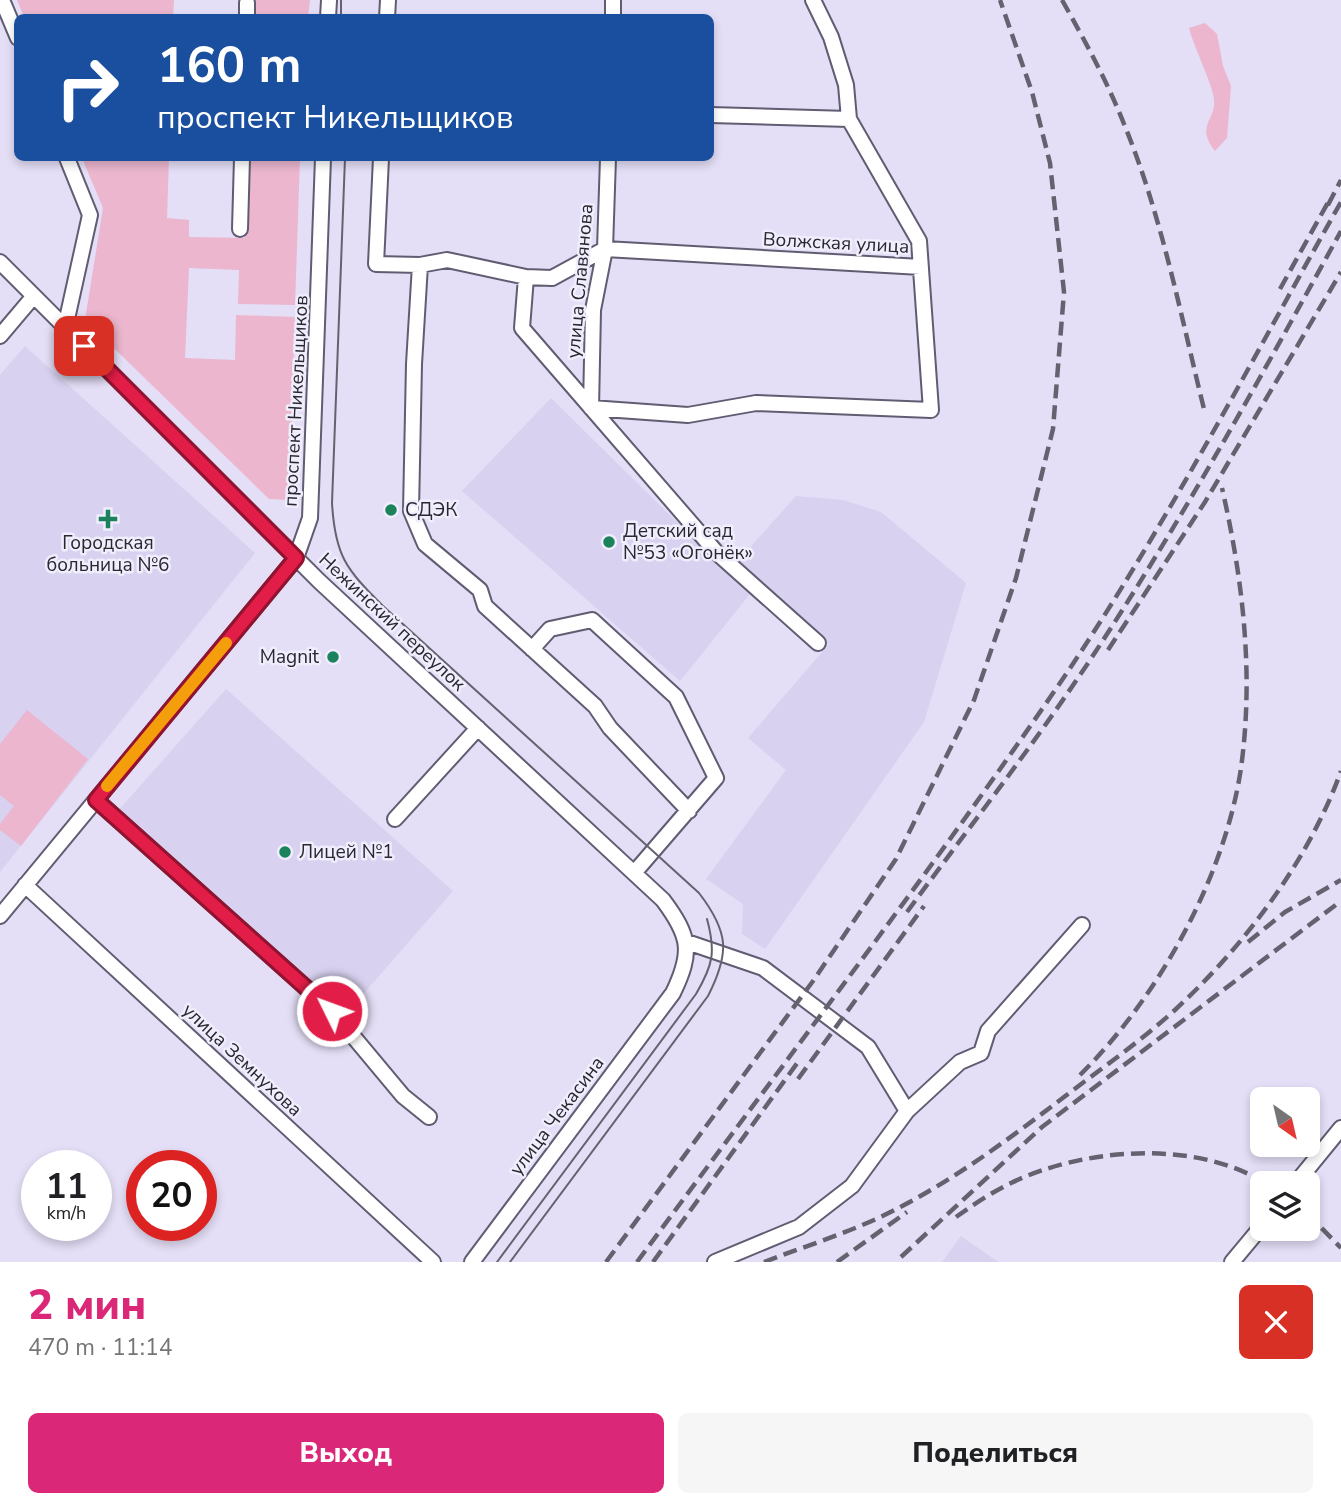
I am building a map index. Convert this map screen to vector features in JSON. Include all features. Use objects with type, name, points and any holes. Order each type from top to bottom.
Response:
[{"type":"street","points":[[2,0],[14,28]]},
{"type":"street","points":[[813,0],[831,37],[846,85],[849,119],[919,242],[921,267]]},
{"type":"street","points":[[714,115],[849,119]]},
{"type":"street","points":[[65,328],[90,215],[68,161]]},
{"type":"street","points":[[240,229],[242,161]]},
{"type":"street","name":"проспект Никельщиков","points":[[0,916],[296,558],[310,518],[323,161]]},
{"type":"street","points":[[381,161],[376,264],[421,265],[447,260],[526,277],[552,278],[605,249]]},
{"type":"street","name":"улица Славянова","points":[[591,408],[593,310],[605,249],[608,161]]},
{"type":"street","name":"Волжская улица","points":[[591,408],[688,415],[756,403],[931,410],[921,267],[605,249]]},
{"type":"street","points":[[421,265],[414,364],[411,511],[425,544],[480,590],[485,606],[595,706],[610,728],[689,811]]},
{"type":"street","name":"Нежинский переулок","points":[[1,266],[296,558],[663,900],[678,921],[687,942]]},
{"type":"street","points":[[526,277],[522,328],[716,552],[818,643]]},
{"type":"street","points":[[0,336],[33,296]]},
{"type":"street","points":[[532,649],[550,629],[592,620],[676,697],[716,778],[634,873]]},
{"type":"street","points":[[395,819],[478,728]]},
{"type":"street","points":[[96,800],[332,1011],[403,1096],[429,1117]]},
{"type":"street","name":"улица Земнухова","points":[[25,886],[433,1262]]},
{"type":"street","points":[[715,1262],[799,1227],[852,1186],[907,1111],[960,1062],[981,1053],[988,1031],[1082,925]]},
{"type":"street","points":[[687,942],[763,968],[867,1046],[907,1111]]},
{"type":"street","name":"улица Чекасина","points":[[472,1262],[673,993],[684,969],[687,942]]},
{"type":"street","points":[[1306,1171],[1341,1128]]},
{"type":"street","points":[[1232,1262],[1250,1240]]},
{"type":"shaded area","points":[[17,0],[174,0],[173,14],[23,14]]},
{"type":"shaded area","points":[[255,0],[310,0],[308,14],[254,14]]},
{"type":"shaded area","points":[[1205,23],[1217,34],[1223,66],[1231,86],[1227,138],[1215,151],[1209,142],[1206,129],[1214,107],[1213,93],[1189,28]]},
{"type":"shaded area","points":[[83,161],[169,161],[167,218],[189,220],[189,237],[245,238],[248,161],[300,161],[295,305],[238,304],[239,270],[189,268],[185,358],[235,360],[236,315],[295,317],[289,500],[269,499],[85,320],[103,208]]},
{"type":"shaded area","name":"Городская больница №6","points":[[25,346],[255,553],[0,872],[0,375]]},
{"type":"shaded area","name":"Детский сад №53 «Огонёк»","points":[[551,398],[750,594],[680,681],[462,491]]},
{"type":"shaded area","points":[[796,496],[843,500],[881,512],[966,583],[924,722],[765,949],[742,934],[743,904],[706,879],[786,770],[748,738],[829,644],[738,561]]},
{"type":"shaded area","name":"Лицей №1","points":[[226,689],[453,891],[344,1016],[117,812]]},
{"type":"shaded area","points":[[27,710],[88,759],[21,846],[0,830],[0,824],[14,806],[0,795],[0,744]]},
{"type":"shaded area","points":[[961,1236],[998,1262],[942,1262]]},
{"type":"tram line","points":[[341,0],[341,14]]},
{"type":"tram line","points":[[345,161],[332,503],[336,536],[345,560],[360,582],[383,606],[699,893],[716,919],[723,943],[720,967],[708,996],[510,1262]]},
{"type":"tram line","points":[[497,1262],[696,994],[711,958],[707,919]]},
{"type":"railway","points":[[606,1262],[813,981],[896,859],[974,700],[1016,578],[1053,429],[1064,292],[1050,163],[1032,92],[1000,0]]},
{"type":"railway","points":[[1062,0],[1110,92],[1137,159],[1170,267],[1205,413]]},
{"type":"railway","points":[[1328,205],[1341,180]]},
{"type":"railway","points":[[1280,289],[1331,197]]},
{"type":"railway","points":[[637,1262],[904,902],[1060,683],[1171,506],[1341,202]]},
{"type":"railway","points":[[907,912],[1050,718],[1129,600],[1223,443],[1341,231]]},
{"type":"railway","points":[[1108,650],[1205,502],[1341,272]]},
{"type":"railway","points":[[1080,1075],[1136,1010],[1184,934],[1204,893],[1233,809],[1245,733],[1246,662],[1241,592],[1222,488]]},
{"type":"railway","points":[[764,1262],[871,1221],[947,1180],[1026,1126],[1163,1021],[1202,984],[1272,899],[1311,837],[1341,771]]},
{"type":"railway","points":[[1248,942],[1285,912],[1341,880]]},
{"type":"railway","points":[[901,1257],[1042,1127],[1341,901]]},
{"type":"railway","points":[[798,1079],[924,906]]},
{"type":"railway","points":[[653,1262],[798,1062]]},
{"type":"railway","points":[[956,1217],[997,1190],[1040,1171],[1105,1156],[1173,1154],[1206,1160],[1250,1176]]},
{"type":"railway","points":[[837,1262],[907,1212]]},
{"type":"railway","points":[[1320,1226],[1341,1248]]},
{"type":"slow traffic","points":[[107,786],[226,643]]},
{"type":"place","name":"СДЭК","points":[[391,510]]},
{"type":"place","name":"Городская больница №6","points":[[108,519]]},
{"type":"place","name":"Детский сад №53 «Огонёк»","points":[[609,542]]},
{"type":"place","name":"Magnit","points":[[333,657]]},
{"type":"place","name":"Лицей №1","points":[[285,852]]},
{"type":"route","points":[[84,346],[296,558],[96,800],[332,1011]]}]
